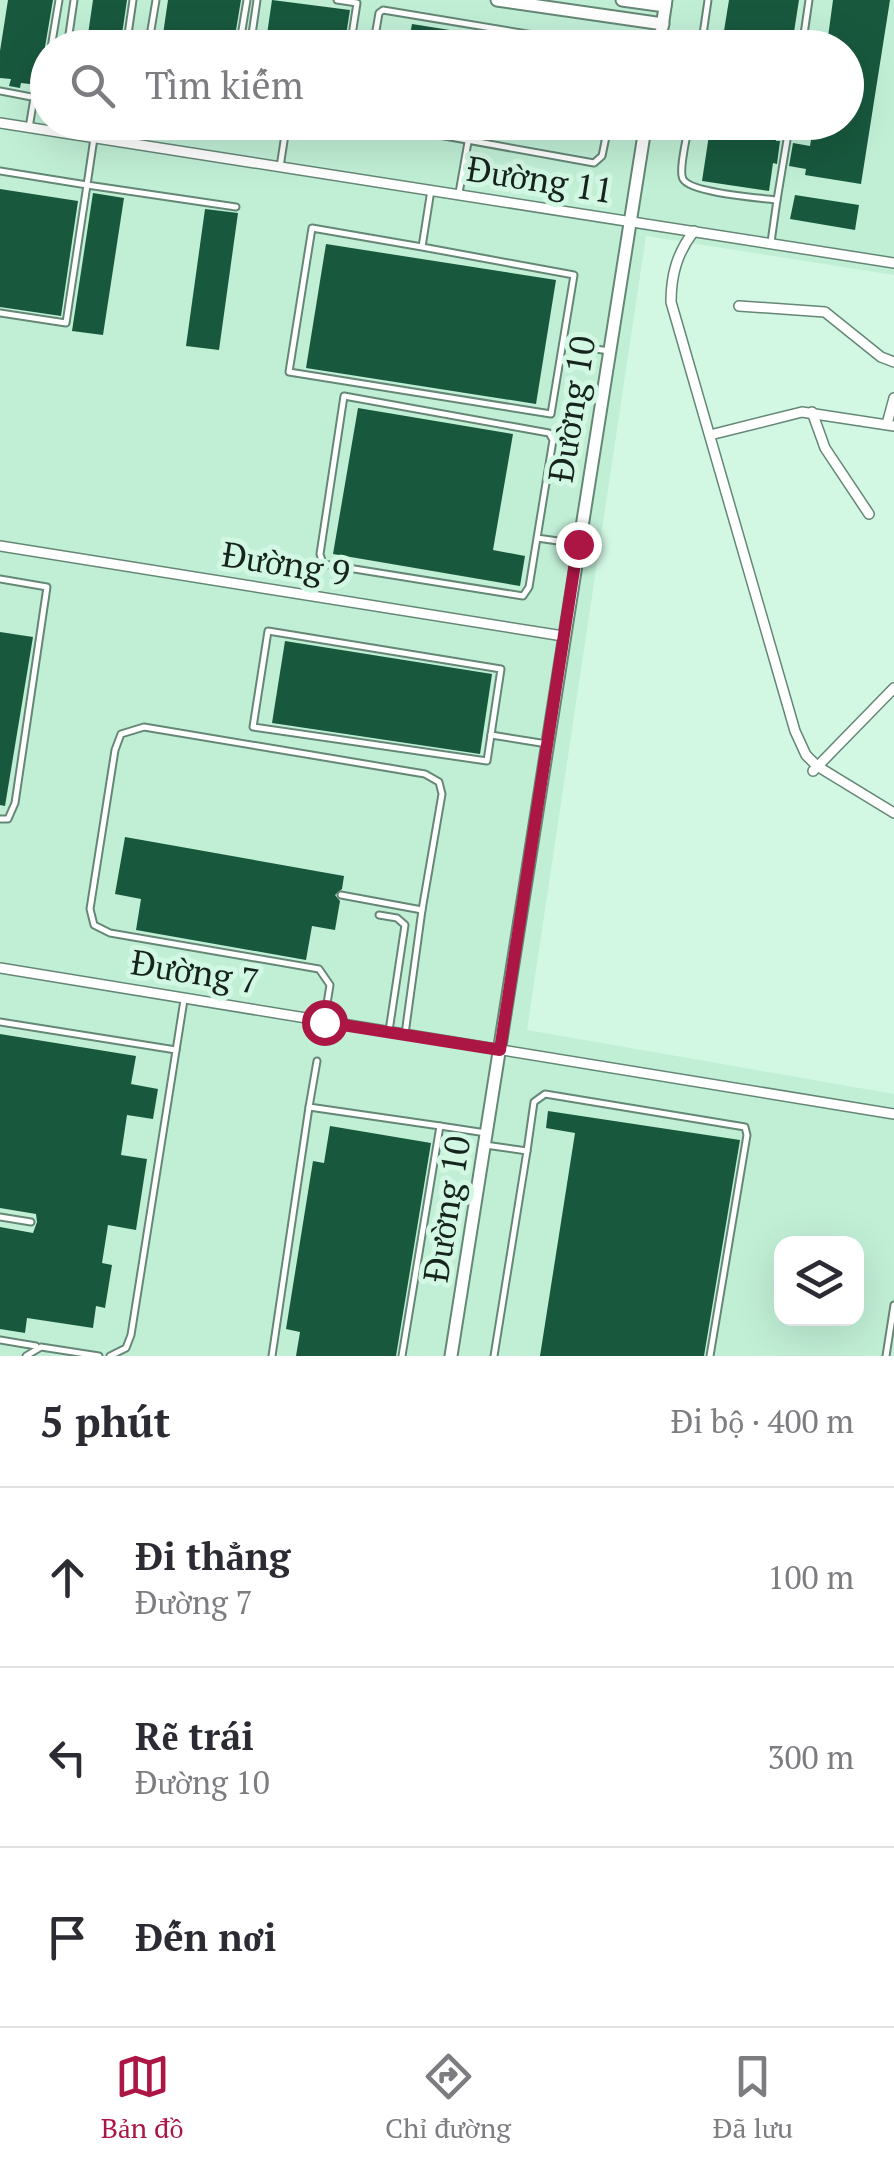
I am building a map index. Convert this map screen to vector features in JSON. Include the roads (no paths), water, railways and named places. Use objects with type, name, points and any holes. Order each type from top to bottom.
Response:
[{"type":"street","points":[[497,0],[585,7],[663,24]]},
{"type":"street","points":[[622,0],[666,3],[662,30]]},
{"type":"street","name":"Đường 11","points":[[0,123],[30,128]]},
{"type":"street","name":"Đường 11","points":[[105,140],[894,264]]},
{"type":"street","name":"Đường 10","points":[[451,1356],[643,140]]},
{"type":"street","points":[[694,231],[676,264],[672,302],[795,731],[815,768],[894,814]]},
{"type":"street","points":[[739,306],[825,312],[880,357],[894,362]]},
{"type":"street","points":[[710,435],[812,412],[891,425],[894,398]]},
{"type":"street","points":[[812,412],[830,458],[869,514]]},
{"type":"street","name":"Đường 9","points":[[0,546],[563,636]]},
{"type":"street","points":[[815,768],[894,688]]},
{"type":"street","name":"Đường 7","points":[[0,968],[894,1114]]},
{"type":"lane","points":[[54,30],[59,0]]},
{"type":"lane","points":[[70,30],[74,0]]},
{"type":"lane","points":[[129,30],[134,0]]},
{"type":"lane","points":[[151,30],[156,0]]},
{"type":"lane","points":[[242,30],[247,0]]},
{"type":"lane","points":[[253,30],[258,0]]},
{"type":"lane","points":[[337,0],[358,3],[353,30]]},
{"type":"lane","points":[[704,30],[708,0]]},
{"type":"lane","points":[[805,30],[810,0]]},
{"type":"lane","points":[[376,30],[383,10],[504,30]]},
{"type":"lane","points":[[0,91],[30,97]]},
{"type":"lane","points":[[0,312],[66,324],[94,140]]},
{"type":"lane","points":[[133,145],[134,140]]},
{"type":"lane","points":[[280,167],[284,140]]},
{"type":"lane","points":[[458,140],[594,163],[602,156],[605,140]]},
{"type":"lane","points":[[687,140],[682,174],[687,184],[777,200]]},
{"type":"lane","points":[[771,244],[787,140]]},
{"type":"lane","points":[[458,195],[468,142]]},
{"type":"lane","points":[[0,171],[236,207]]},
{"type":"lane","points":[[422,247],[431,190]]},
{"type":"lane","points":[[312,228],[422,247],[574,275],[551,414],[289,372],[312,228]]},
{"type":"lane","points":[[562,344],[609,351]]},
{"type":"lane","points":[[344,396],[550,433],[553,440],[537,538],[529,587],[523,596],[323,564],[320,554],[344,396]]},
{"type":"lane","points":[[537,538],[578,544]]},
{"type":"lane","points":[[0,579],[47,587],[15,803],[8,819],[0,819]]},
{"type":"lane","points":[[268,631],[502,669],[491,736],[486,761],[253,727],[268,631]]},
{"type":"lane","points":[[324,1022],[330,986],[318,969],[110,933],[94,925],[90,909],[115,750],[121,734],[144,728],[433,777],[438,782],[442,794],[405,1034]]},
{"type":"lane","points":[[491,736],[547,744]]},
{"type":"lane","points":[[341,895],[422,910]]},
{"type":"lane","points":[[379,915],[398,918],[405,925],[390,1032]]},
{"type":"lane","points":[[110,1356],[126,1348],[131,1335],[184,998]]},
{"type":"lane","points":[[0,1022],[176,1050]]},
{"type":"lane","points":[[272,1356],[317,1061]]},
{"type":"lane","points":[[494,1356],[534,1102],[545,1094],[745,1127],[747,1136],[710,1356]]},
{"type":"lane","points":[[309,1106],[440,1126],[527,1151]]},
{"type":"lane","points":[[402,1356],[440,1126]]},
{"type":"lane","points":[[0,1217],[30,1222]]},
{"type":"lane","points":[[886,1356],[894,1305]]},
{"type":"lane","points":[[0,1340],[99,1356]]},
{"type":"lane","points":[[26,1356],[41,1347]]}]
